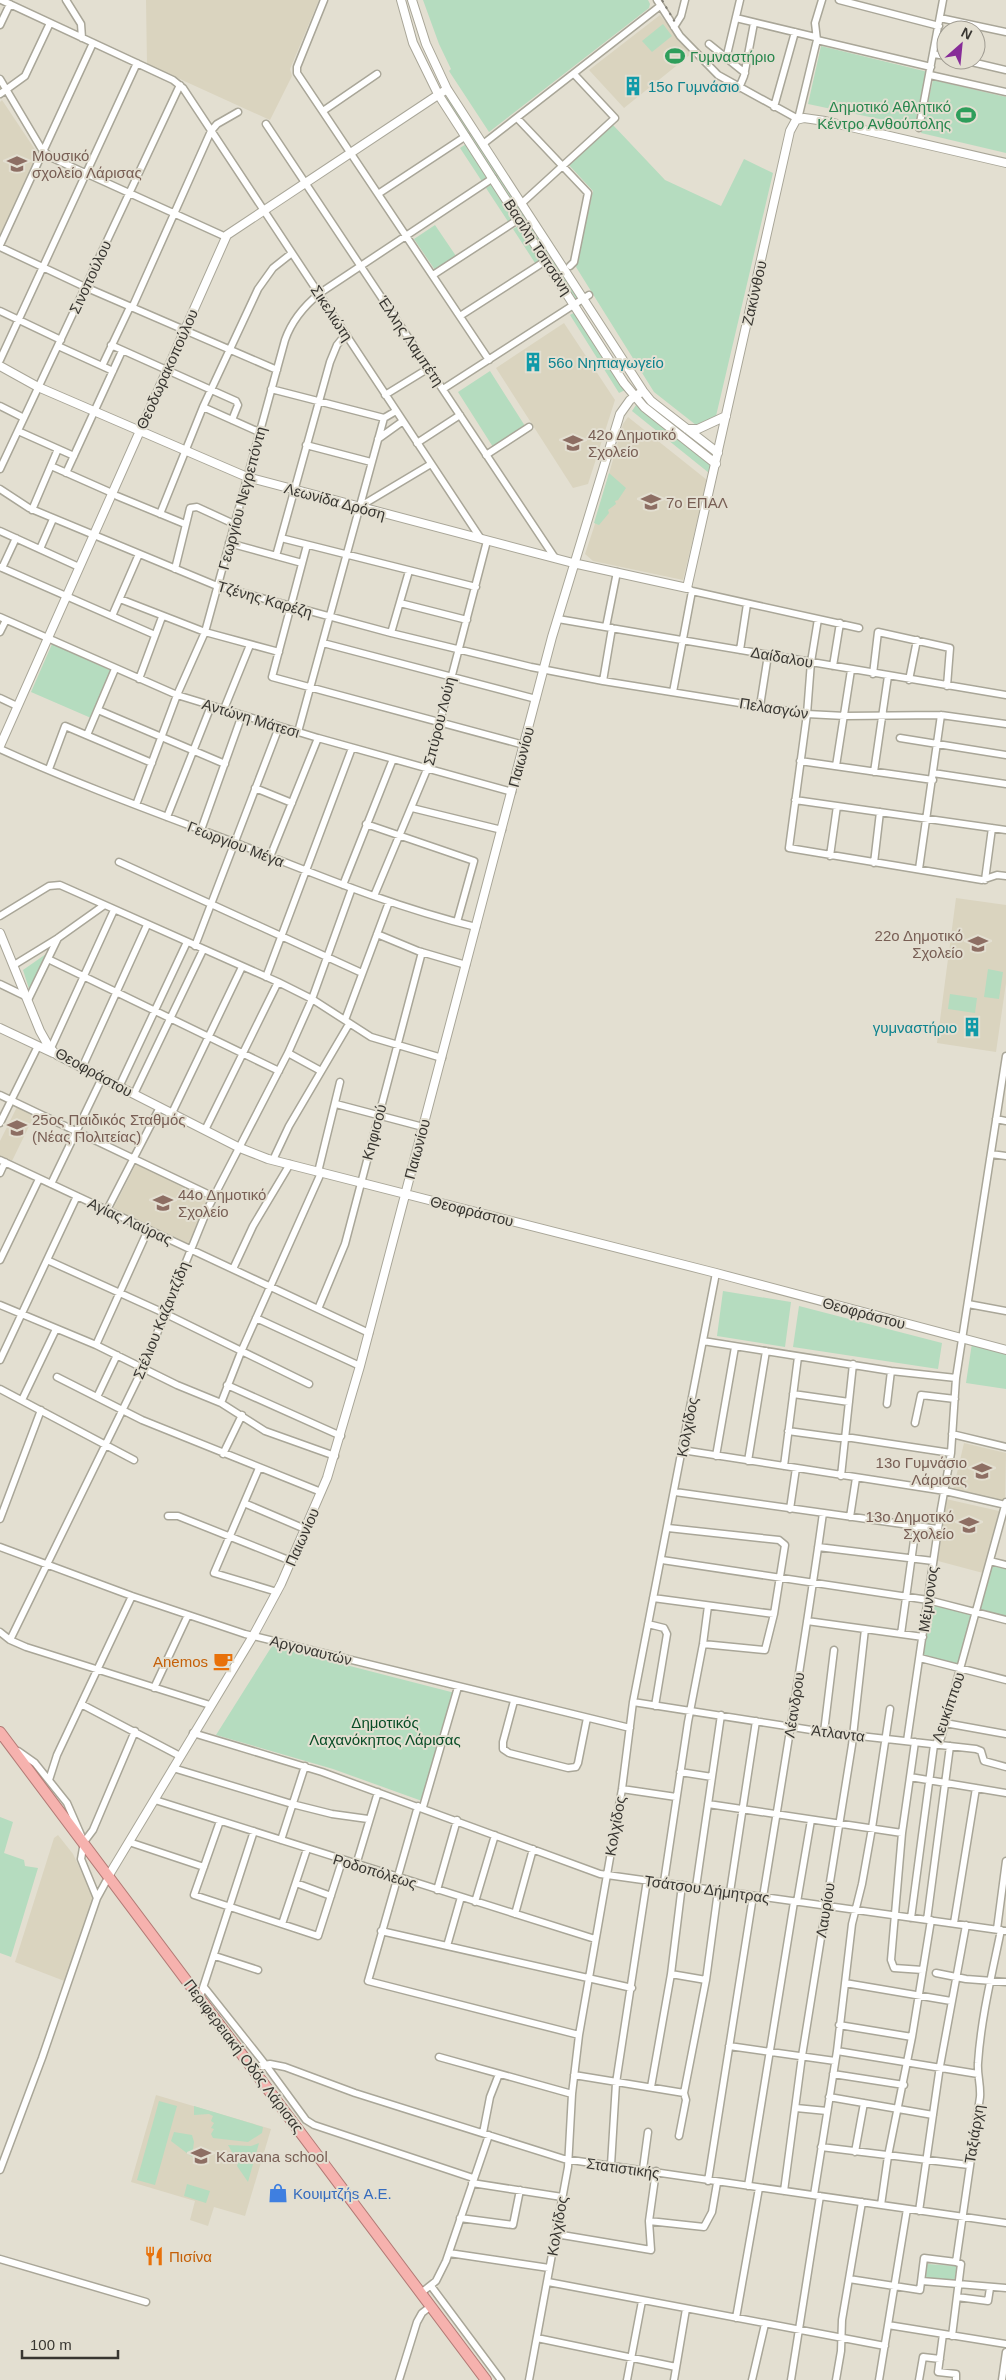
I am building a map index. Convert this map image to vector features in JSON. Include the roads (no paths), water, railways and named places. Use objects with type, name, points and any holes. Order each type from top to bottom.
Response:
[{"type":"highway","name":"Περιφερειακή Οδός Λάρισας","points":[[0,1732],[109,1875],[202,1992],[252,2067],[486,2380]]},
{"type":"street","points":[[1,0],[137,63],[181,87]]},
{"type":"street","points":[[66,0],[81,24],[82,38]]},
{"type":"street","points":[[324,0],[297,70],[299,76],[489,360]]},
{"type":"street","name":"Βασίλη Τσιτσάνη","points":[[400,0],[414,43],[438,94],[634,397],[716,464]]},
{"type":"street","name":"Βασίλη Τσιτσάνη","points":[[412,0],[426,44],[447,89],[586,297],[643,391],[649,399],[718,453]]},
{"type":"street","points":[[674,27],[681,16],[685,0]]},
{"type":"street","points":[[726,59],[740,0]]},
{"type":"street","name":"Ζακύνθου","points":[[673,692],[690,590],[718,453],[790,131],[798,118],[816,38],[815,20],[822,0]]},
{"type":"street","points":[[839,0],[936,25]]},
{"type":"street","points":[[944,0],[940,18],[1006,32]]},
{"type":"street","points":[[483,144],[574,74],[658,3],[695,53],[714,72],[739,88],[798,118],[824,121],[1006,163]]},
{"type":"street","points":[[0,25],[10,4]]},
{"type":"street","points":[[736,18],[931,67]]},
{"type":"street","points":[[3,92],[25,76],[50,23]]},
{"type":"street","points":[[739,88],[745,73],[754,23]]},
{"type":"street","points":[[774,106],[795,32]]},
{"type":"street","points":[[93,43],[0,246],[85,287],[277,370]]},
{"type":"street","points":[[919,128],[936,43]]},
{"type":"street","points":[[709,44],[745,73]]},
{"type":"street","points":[[0,360],[137,63]]},
{"type":"street","points":[[986,65],[1006,70]]},
{"type":"street","points":[[323,111],[376,74]]},
{"type":"street","points":[[522,203],[615,118],[574,74]]},
{"type":"street","points":[[930,75],[1006,92]]},
{"type":"street","points":[[0,79],[3,92],[43,151],[50,157],[226,237],[350,152],[447,89]]},
{"type":"street","name":"Σικελιώτη","points":[[181,87],[320,293],[431,464],[484,540]]},
{"type":"street","name":"Σινοπούλου","points":[[0,470],[129,193],[181,87]]},
{"type":"street","points":[[102,366],[175,214],[211,131],[217,124],[238,112]]},
{"type":"street","points":[[517,118],[586,189],[588,199],[574,262],[570,266]]},
{"type":"street","name":"Έλλης Λαμπέτη","points":[[266,124],[555,558]]},
{"type":"street","points":[[378,194],[466,136]]},
{"type":"street","name":"Γεωργίου Νεγρεπόντη","points":[[136,805],[177,695],[205,632],[285,340],[293,322],[304,307],[320,293],[493,178]]},
{"type":"street","points":[[433,276],[519,219]]},
{"type":"street","name":"Θεοδωρακοπούλου","points":[[0,747],[93,535],[114,494],[139,431],[226,237]]},
{"type":"street","points":[[160,514],[210,390],[261,284],[273,268],[292,253]]},
{"type":"street","points":[[460,316],[546,260]]},
{"type":"street","points":[[443,389],[586,297]]},
{"type":"street","points":[[0,311],[113,371]]},
{"type":"street","points":[[276,556],[318,401],[334,351],[346,334]]},
{"type":"street","points":[[111,346],[238,403],[232,420]]},
{"type":"street","points":[[66,473],[122,350]]},
{"type":"street","name":"Λεωνίδα Δρόση","points":[[0,366],[38,387],[247,477],[573,563],[690,590]]},
{"type":"street","points":[[385,395],[428,368]]},
{"type":"street","points":[[271,390],[384,418]]},
{"type":"street","name":"Παιωνίου","points":[[109,1875],[253,1636],[291,1562],[335,1456],[573,563],[618,418],[624,407],[643,391]]},
{"type":"street","points":[[0,406],[24,418]]},
{"type":"street","points":[[203,407],[259,432]]},
{"type":"street","points":[[298,732],[358,507],[384,418],[396,411]]},
{"type":"street","points":[[417,443],[460,415]]},
{"type":"street","points":[[686,429],[698,429],[726,416]]},
{"type":"street","points":[[378,439],[403,421]]},
{"type":"street","points":[[486,455],[529,427]]},
{"type":"street","points":[[18,431],[74,456]]},
{"type":"street","points":[[306,445],[371,462]]},
{"type":"street","points":[[32,510],[58,449]]},
{"type":"street","points":[[358,507],[431,464]]},
{"type":"street","points":[[51,466],[185,524]]},
{"type":"street","name":"Τζένης Καρέζη","points":[[0,488],[32,510],[218,586],[391,633],[544,669]]},
{"type":"street","points":[[175,569],[190,508],[195,506],[234,524]]},
{"type":"street","points":[[40,549],[54,519]]},
{"type":"street","points":[[0,531],[79,567]]},
{"type":"street","points":[[16,538],[1,567],[155,635]]},
{"type":"street","points":[[281,538],[476,587]]},
{"type":"street","name":"Σπύρου Λούη","points":[[374,896],[428,768],[450,677],[476,587],[484,540]]},
{"type":"street","points":[[229,543],[302,563]]},
{"type":"street","points":[[306,545],[272,677],[524,745]]},
{"type":"street","points":[[112,616],[139,554]]},
{"type":"street","points":[[391,633],[409,571]]},
{"type":"street","points":[[603,681],[616,572]]},
{"type":"street","points":[[690,590],[859,628]]},
{"type":"street","points":[[120,599],[162,617],[205,632],[279,652]]},
{"type":"street","points":[[400,603],[467,620]]},
{"type":"street","points":[[740,650],[747,604]]},
{"type":"street","points":[[139,680],[162,617]]},
{"type":"street","points":[[0,632],[3,618]]},
{"type":"street","name":"Αντώνη Μάτεσι","points":[[3,618],[139,680],[177,695],[279,727],[512,792]]},
{"type":"street","name":"Δαίδαλου","points":[[558,619],[873,674],[1006,695]]},
{"type":"street","points":[[818,619],[811,662],[807,714],[789,848],[985,880],[997,875],[1006,876]]},
{"type":"street","points":[[833,666],[840,624]]},
{"type":"street","points":[[873,674],[878,632],[948,647],[951,650],[947,686]]},
{"type":"street","points":[[909,680],[917,640]]},
{"type":"street","points":[[323,643],[536,699]]},
{"type":"street","points":[[224,709],[250,645]]},
{"type":"street","points":[[760,706],[768,655]]},
{"type":"street","points":[[87,735],[115,669]]},
{"type":"street","name":"Πελασγών","points":[[544,669],[603,681],[807,714],[845,716],[941,715],[1006,724]]},
{"type":"street","points":[[836,766],[851,670]]},
{"type":"street","points":[[874,772],[888,676]]},
{"type":"street","points":[[0,698],[17,706]]},
{"type":"street","points":[[167,817],[211,706]]},
{"type":"street","points":[[98,710],[192,752],[225,764]]},
{"type":"street","points":[[200,830],[242,715]]},
{"type":"street","points":[[919,869],[941,715]]},
{"type":"street","points":[[48,769],[66,726],[152,763]]},
{"type":"street","points":[[195,946],[279,727]]},
{"type":"street","points":[[270,857],[318,738]]},
{"type":"street","points":[[900,738],[1006,755]]},
{"type":"street","name":"Γεωργίου Μέγα","points":[[0,747],[136,805],[343,885],[389,902],[476,927]]},
{"type":"street","points":[[266,977],[352,748]]},
{"type":"street","points":[[343,885],[393,759]]},
{"type":"street","points":[[800,761],[874,772],[1006,784]]},
{"type":"street","points":[[255,788],[292,803]]},
{"type":"street","points":[[795,800],[1006,830]]},
{"type":"street","points":[[830,856],[837,806]]},
{"type":"street","points":[[412,808],[502,830]]},
{"type":"street","points":[[874,863],[880,812]]},
{"type":"street","points":[[366,824],[474,861],[457,922]]},
{"type":"street","points":[[985,880],[992,828]]},
{"type":"street","points":[[119,862],[362,973]]},
{"type":"street","points":[[0,916],[54,884],[60,885],[103,906],[278,982],[312,999],[371,1037],[442,1058]]},
{"type":"street","name":"Στέλιου Καζαντζίδη","points":[[10,1640],[143,1368],[190,1249],[214,1197],[288,1053],[312,999],[352,888]]},
{"type":"street","points":[[273,1160],[289,1126],[347,1022],[362,973],[389,902]]},
{"type":"street","points":[[14,964],[58,938],[103,906]]},
{"type":"street","points":[[51,1048],[114,910]]},
{"type":"street","points":[[82,1068],[147,925]]},
{"type":"street","name":"Θεοφράστου","points":[[0,933],[40,1031],[57,1055],[240,1148],[273,1160],[360,1183],[716,1273],[1006,1350]]},
{"type":"street","points":[[377,934],[422,952],[466,965]]},
{"type":"street","points":[[0,984],[27,999],[58,938]]},
{"type":"street","points":[[119,1087],[187,942]]},
{"type":"street","points":[[134,1094],[203,950]]},
{"type":"street","name":"Κηφισού","points":[[318,1309],[340,1258],[422,952]]},
{"type":"street","points":[[48,959],[279,1071]]},
{"type":"street","points":[[172,1114],[242,967]]},
{"type":"street","points":[[205,1130],[278,982]]},
{"type":"street","points":[[0,1028],[57,1055]]},
{"type":"street","points":[[0,1123],[38,1046]]},
{"type":"street","points":[[288,1053],[321,1071]]},
{"type":"street","name":"Μέμνονος","points":[[907,1742],[933,1561],[951,1453],[956,1378],[996,1119],[1004,1085],[1006,1056]]},
{"type":"street","points":[[51,1184],[102,1078]]},
{"type":"street","points":[[221,1403],[269,1286],[320,1172],[340,1082]]},
{"type":"street","points":[[0,1095],[214,1197]]},
{"type":"street","points":[[336,1104],[423,1127]]},
{"type":"street","points":[[107,1210],[160,1107]]},
{"type":"street","points":[[996,1119],[1006,1121]]},
{"type":"street","points":[[991,1154],[1006,1156]]},
{"type":"street","points":[[0,1172],[2,1161]]},
{"type":"street","name":"Αγίας Λαύρας","points":[[2,1161],[369,1333]]},
{"type":"street","points":[[233,1269],[252,1226],[290,1164]]},
{"type":"street","points":[[0,1260],[39,1178]]},
{"type":"street","points":[[0,1360],[77,1196]]},
{"type":"street","points":[[96,1345],[121,1294],[148,1230]]},
{"type":"street","points":[[47,1260],[164,1313],[309,1384]]},
{"type":"street","name":"Κολχίδος","points":[[529,2380],[568,2166],[572,2094],[579,2035],[622,1789],[633,1702],[716,1273]]},
{"type":"street","points":[[968,1304],[1006,1312]]},
{"type":"street","points":[[0,1305],[96,1345],[221,1403],[276,1436],[335,1456]]},
{"type":"street","points":[[256,1318],[360,1366]]},
{"type":"street","points":[[22,1400],[56,1329]]},
{"type":"street","points":[[703,1341],[892,1371],[956,1378]]},
{"type":"street","points":[[716,1456],[735,1346]]},
{"type":"street","points":[[748,1461],[766,1351]]},
{"type":"street","points":[[97,1397],[117,1355]]},
{"type":"street","points":[[784,1466],[798,1357]]},
{"type":"street","points":[[841,1476],[853,1364]]},
{"type":"street","points":[[887,1404],[892,1371]]},
{"type":"street","points":[[57,1377],[122,1410],[223,1454],[321,1492]]},
{"type":"street","points":[[227,1385],[341,1436]]},
{"type":"street","points":[[0,1389],[134,1460]]},
{"type":"street","points":[[793,1394],[849,1402]]},
{"type":"street","points":[[915,1423],[921,1395],[956,1399]]},
{"type":"street","points":[[0,1519],[41,1410]]},
{"type":"street","points":[[223,1454],[242,1415]]},
{"type":"street","points":[[788,1431],[951,1453]]},
{"type":"street","points":[[952,1434],[1006,1446]]},
{"type":"street","points":[[682,1450],[945,1491],[1006,1504]]},
{"type":"street","points":[[259,1468],[214,1573],[276,1592]]},
{"type":"street","points":[[790,1509],[796,1468]]},
{"type":"street","points":[[850,1517],[856,1478]]},
{"type":"street","points":[[674,1492],[938,1529]]},
{"type":"street","points":[[244,1503],[305,1529]]},
{"type":"street","name":"Λευκίππου","points":[[911,1918],[934,1744],[939,1741],[945,1723],[1006,1504]]},
{"type":"street","name":"Λέανδρου","points":[[764,1897],[776,1815],[792,1728],[823,1513]]},
{"type":"street","points":[[168,1516],[178,1516],[291,1562]]},
{"type":"street","points":[[901,1634],[916,1526]]},
{"type":"street","points":[[668,1528],[778,1540],[784,1543],[774,1614],[765,1650],[703,1644]]},
{"type":"street","name":"Αργοναυτών","points":[[0,1547],[46,1566],[253,1636],[630,1728]]},
{"type":"street","points":[[818,1547],[933,1561]]},
{"type":"street","points":[[662,1560],[928,1600],[1006,1620]]},
{"type":"street","points":[[990,1561],[1006,1565]]},
{"type":"street","points":[[49,1780],[57,1755],[132,1596]]},
{"type":"street","points":[[654,1598],[774,1614]]},
{"type":"street","points":[[664,1882],[676,1797],[708,1606]]},
{"type":"street","points":[[154,1688],[188,1615]]},
{"type":"street","points":[[807,1621],[923,1637]]},
{"type":"street","points":[[648,1624],[664,1628],[667,1632],[664,1660],[655,1706]]},
{"type":"street","name":"Λαυρίου","points":[[784,2191],[825,1905],[841,1824],[865,1629]]},
{"type":"street","points":[[0,1632],[10,1640],[210,1705]]},
{"type":"street","points":[[824,1732],[834,1650]]},
{"type":"street","points":[[920,1658],[1006,1680]]},
{"type":"street","points":[[458,1686],[421,1807],[396,1877],[368,1981],[579,2035]]},
{"type":"street","points":[[514,1700],[502,1745],[503,1749],[510,1753],[568,1768],[576,1767],[587,1718]]},
{"type":"street","name":"Άτλαντα","points":[[633,1702],[792,1728],[976,1749],[981,1751],[984,1761],[1006,1766]]},
{"type":"street","points":[[81,1704],[180,1756]]},
{"type":"street","points":[[791,2380],[817,2195],[821,2148],[837,2051],[852,1927],[872,1828],[890,1709]]},
{"type":"street","points":[[696,1887],[721,1715]]},
{"type":"street","points":[[730,1892],[756,1721]]},
{"type":"street","points":[[945,1723],[1006,1734]]},
{"type":"street","points":[[97,1898],[81,1859],[84,1842],[93,1830],[135,1732]]},
{"type":"street","name":"Τσάτσου Δήμητρας","points":[[193,1733],[305,1766],[606,1875],[1001,1930]]},
{"type":"street","points":[[915,1742],[902,1833],[894,1915],[892,1966],[923,1970]]},
{"type":"street","points":[[10,1746],[35,1763],[67,1803],[84,1842]]},
{"type":"street","points":[[881,2205],[888,2156],[904,2085],[923,1970],[944,1783],[950,1746]]},
{"type":"street","points":[[281,1840],[305,1766]]},
{"type":"street","points":[[173,1768],[292,1804],[332,1814],[368,1819]]},
{"type":"street","points":[[680,1772],[712,1777]]},
{"type":"street","points":[[910,1777],[1005,1793],[1006,1784]]},
{"type":"street","points":[[954,1924],[976,1788]]},
{"type":"street","points":[[622,1789],[676,1797]]},
{"type":"street","points":[[356,1865],[368,1829],[368,1819],[378,1792]]},
{"type":"street","name":"Ροδοπόλεως","points":[[155,1800],[342,1861],[596,1939]]},
{"type":"street","points":[[708,1804],[902,1833]]},
{"type":"street","points":[[437,1890],[457,1820]]},
{"type":"street","points":[[748,2186],[795,1902],[811,1820]]},
{"type":"street","points":[[220,1821],[194,1895],[318,1936],[342,1861]]},
{"type":"street","points":[[254,1831],[202,1992],[265,2064],[306,2120],[314,2125],[472,2181],[562,2196]]},
{"type":"street","points":[[476,1902],[494,1835]]},
{"type":"street","points":[[129,1842],[204,1867]]},
{"type":"street","points":[[282,1924],[307,1849]]},
{"type":"street","points":[[516,1914],[533,1850]]},
{"type":"street","name":"Ταξιάρχη","points":[[952,2336],[961,2264],[956,2262],[980,2097],[978,2074],[980,2041],[990,1980],[1001,1930],[1006,1861]]},
{"type":"street","points":[[0,2170],[42,2058],[97,1898],[109,1875]]},
{"type":"street","points":[[611,2164],[616,2083],[647,1880]]},
{"type":"street","points":[[296,1883],[330,1896]]},
{"type":"street","points":[[651,2087],[671,1974],[682,1885]]},
{"type":"street","points":[[679,2136],[686,2100],[684,2093],[706,1980],[718,1891]]},
{"type":"street","points":[[708,2181],[753,1896]]},
{"type":"street","points":[[447,1946],[461,1897]]},
{"type":"street","points":[[919,2211],[940,2066],[966,1925]]},
{"type":"street","points":[[381,1930],[589,1980],[632,1988]]},
{"type":"street","points":[[215,1956],[258,1970]]},
{"type":"street","points":[[936,1973],[1006,1982]]},
{"type":"street","points":[[671,1974],[706,1980]]},
{"type":"street","points":[[845,1983],[951,2001]]},
{"type":"street","points":[[839,2025],[912,2037]]},
{"type":"street","points":[[729,2046],[835,2060]]},
{"type":"street","points":[[837,2051],[940,2066],[978,2074]]},
{"type":"street","points":[[439,2057],[572,2094]]},
{"type":"street","name":"Στατιστικής","points":[[252,2067],[265,2064],[293,2069],[350,2091],[567,2160],[611,2164],[717,2183],[817,2195],[1006,2223]]},
{"type":"street","points":[[422,2293],[440,2275],[449,2253],[486,2134],[490,2097],[499,2074]]},
{"type":"street","points":[[833,2074],[904,2085]]},
{"type":"street","points":[[574,2075],[684,2093]]},
{"type":"street","points":[[829,2097],[933,2115]]},
{"type":"street","points":[[855,2152],[864,2103]]},
{"type":"street","points":[[796,2108],[827,2112]]},
{"type":"street","points":[[643,2169],[648,2132]]},
{"type":"street","points":[[821,2148],[969,2165]]},
{"type":"street","points":[[556,2234],[651,2250],[650,2221],[656,2171]]},
{"type":"street","points":[[650,2221],[704,2227],[712,2212],[717,2183]]},
{"type":"street","points":[[736,2318],[759,2188]]},
{"type":"street","points":[[460,2218],[513,2225],[520,2190]]},
{"type":"street","points":[[836,2380],[849,2279],[862,2202]]},
{"type":"street","points":[[879,2380],[907,2209]]},
{"type":"street","points":[[449,2253],[549,2268]]},
{"type":"street","points":[[849,2279],[920,2290],[924,2258],[956,2262]]},
{"type":"street","points":[[0,2259],[146,2302]]},
{"type":"street","points":[[922,2281],[1006,2288]]},
{"type":"street","points":[[548,2282],[885,2346]]},
{"type":"street","points":[[431,2286],[501,2380]]},
{"type":"street","points":[[956,2297],[988,2301],[990,2288]]},
{"type":"street","points":[[627,2380],[642,2301]]},
{"type":"street","points":[[399,2380],[417,2322],[422,2313],[431,2306]]},
{"type":"street","points":[[674,2380],[686,2309]]},
{"type":"street","points":[[752,2380],[765,2324]]},
{"type":"street","points":[[888,2325],[1006,2344]]},
{"type":"street","points":[[943,2334],[938,2372],[956,2374],[956,2380]]},
{"type":"street","points":[[538,2338],[676,2367]]},
{"type":"street","points":[[1002,2380],[1006,2352]]},
{"type":"street","points":[[919,2380],[923,2357],[940,2359]]},
{"type":"railway","points":[[662,0],[676,24]]},
{"type":"place","name":"Γυμναστήριο","points":[[675,56]]},
{"type":"place","name":"15ο Γυμνάσιο","points":[[633,86]]},
{"type":"place","name":"Δημοτικό Αθλητικό Κέντρο Ανθούπολης","points":[[966,115]]},
{"type":"place","name":"Μουσικό σχολείο Λάρισας","points":[[17,164]]},
{"type":"place","name":"56ο Νηπιαγωγείο","points":[[533,362]]},
{"type":"place","name":"42ο Δημοτικό Σχολείο","points":[[573,443]]},
{"type":"place","name":"7ο ΕΠΑΛ","points":[[651,502]]},
{"type":"place","name":"22ο Δημοτικό Σχολείο","points":[[978,944]]},
{"type":"place","name":"γυμναστήριο","points":[[972,1027]]},
{"type":"place","name":"25ος Παιδικός Σταθμός (Νέας Πολιτείας)","points":[[17,1128]]},
{"type":"place","name":"44ο Δημοτικό Σχολείο","points":[[163,1203]]},
{"type":"place","name":"13ο Γυμνάσιο Λάρισας","points":[[982,1471]]},
{"type":"place","name":"13ο Δημοτικό Σχολείο","points":[[969,1525]]},
{"type":"place","name":"Anemos","points":[[223,1661]]},
{"type":"place","name":"Karavana school","points":[[201,2156]]},
{"type":"place","name":"Κουιμτζήs Α.Ε.","points":[[278,2193]]},
{"type":"place","name":"Πισίνα","points":[[154,2256]]},
{"type":"park label","name":"Δημοτικός Λαχανόκηπος Λάρισας","points":[[385,1730]]}]
